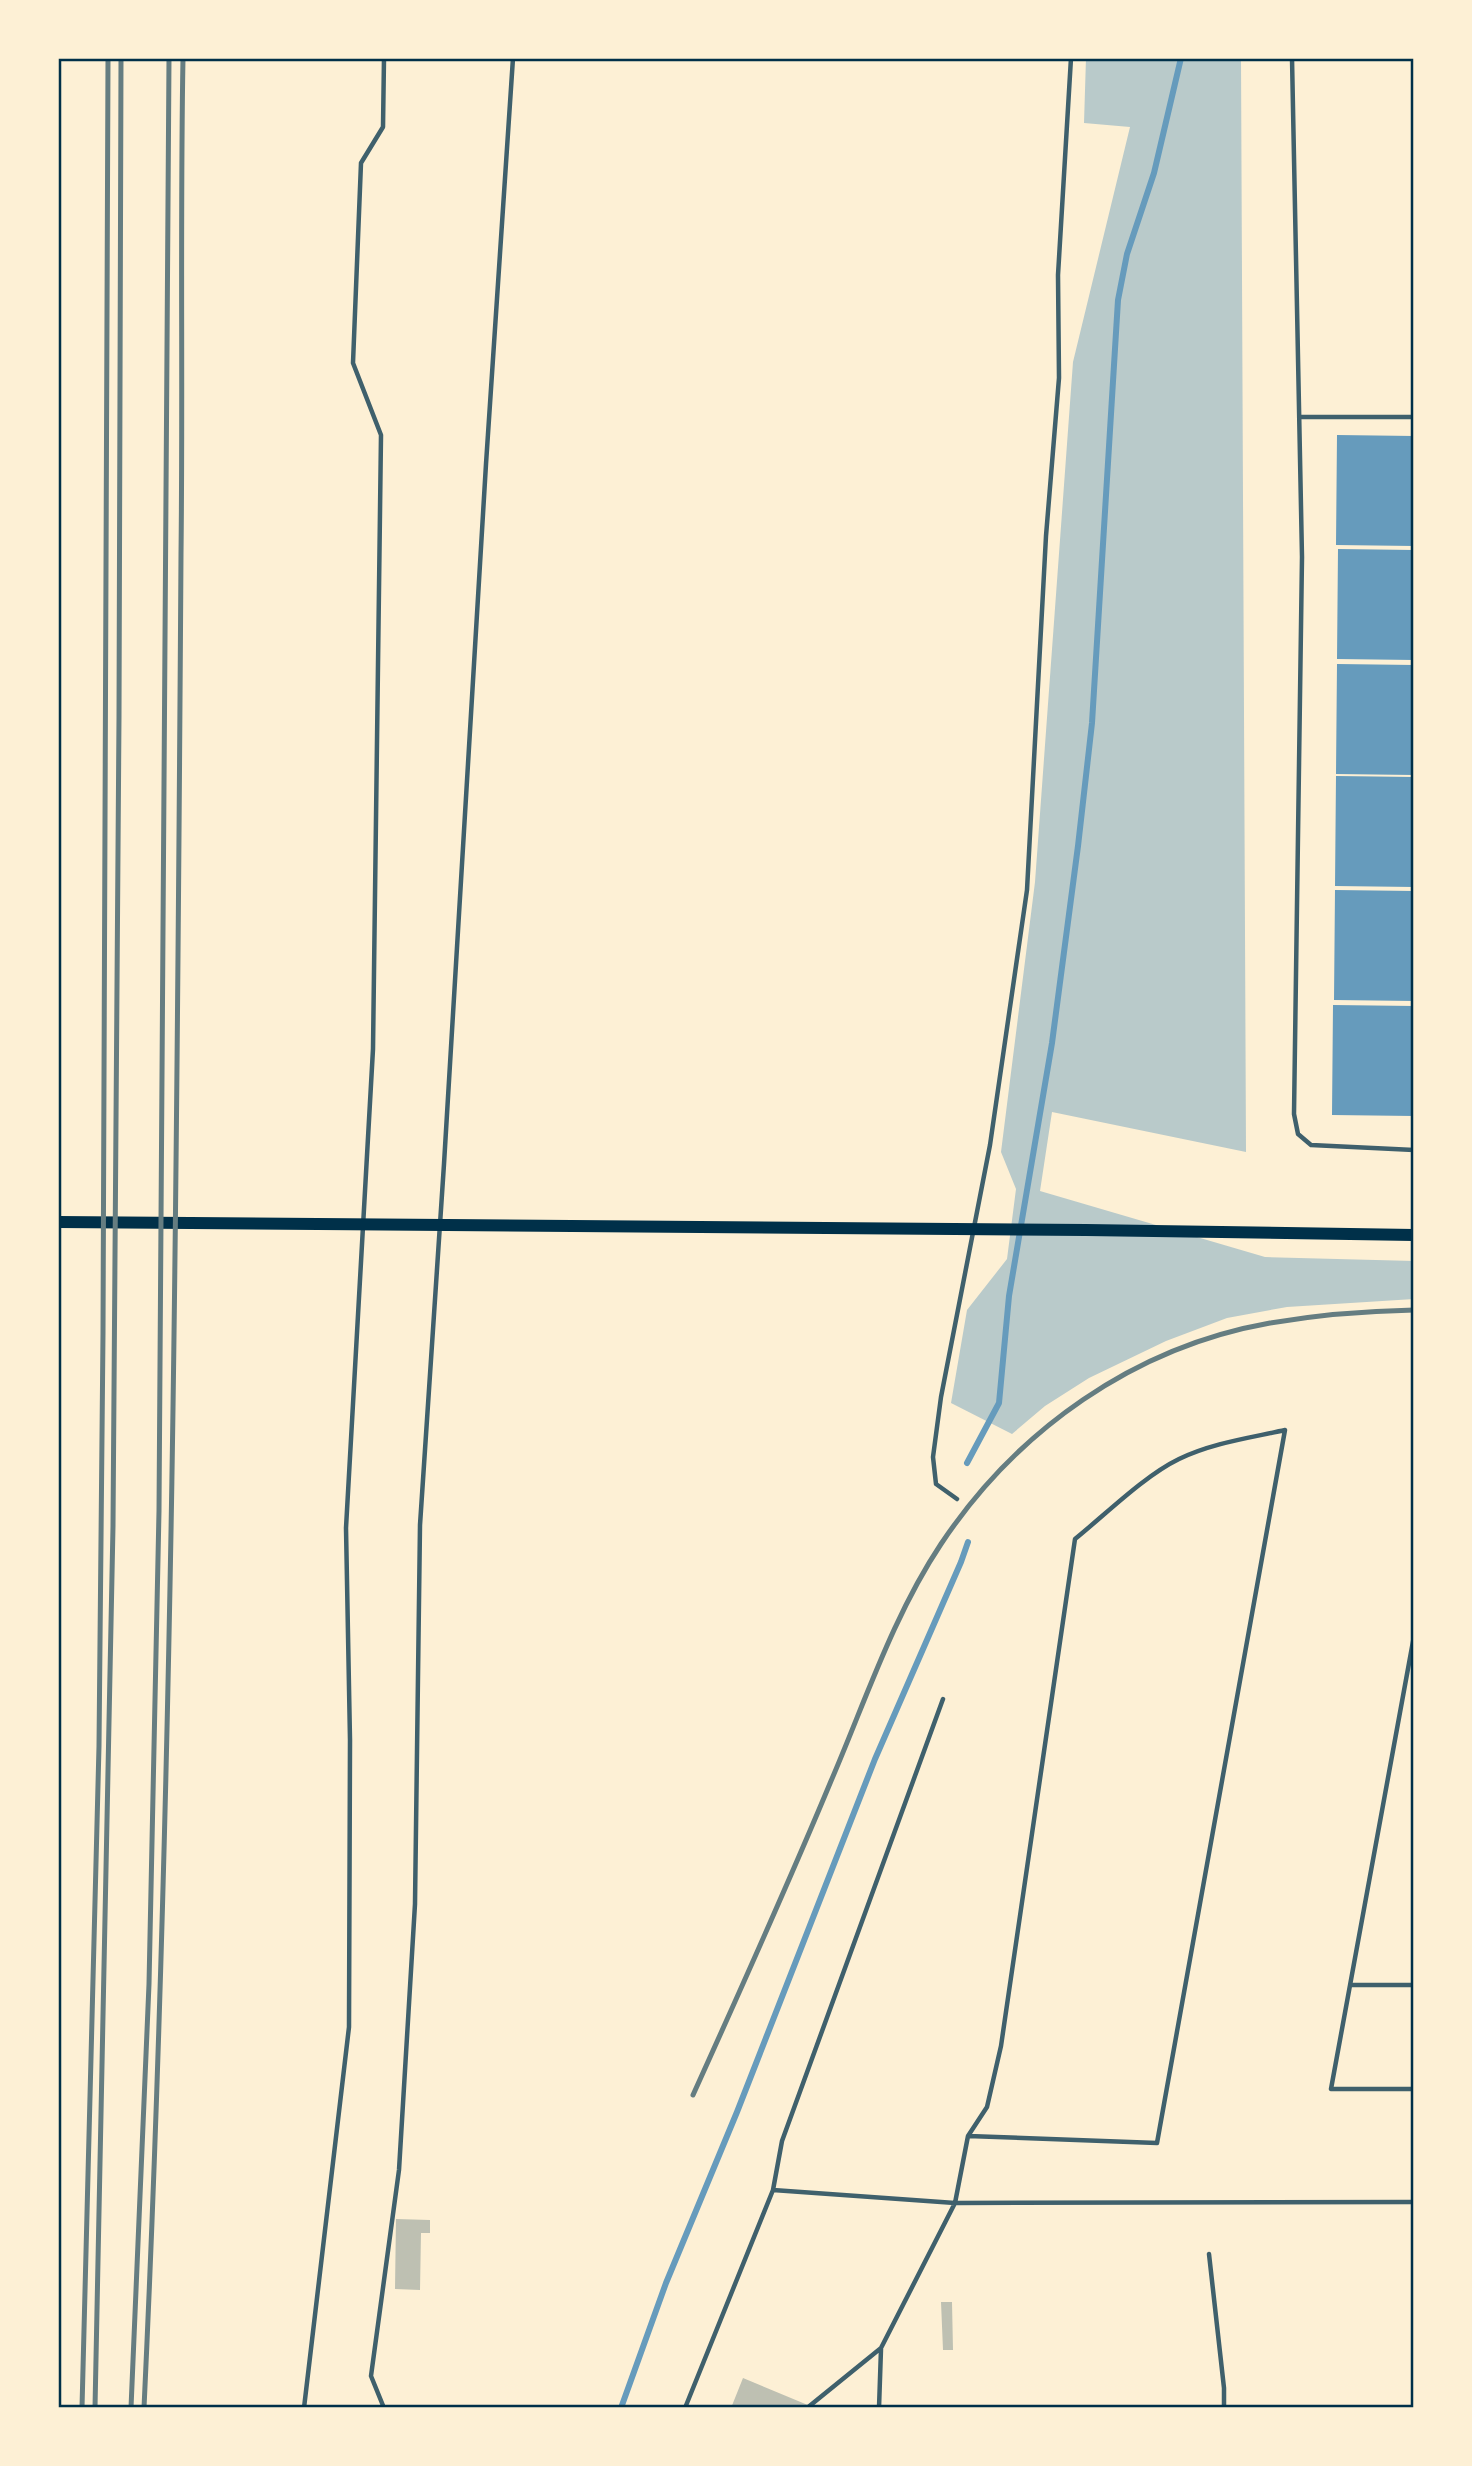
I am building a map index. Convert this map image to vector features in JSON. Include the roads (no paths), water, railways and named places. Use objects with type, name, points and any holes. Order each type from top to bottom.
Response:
[{"type":"main road","points":[[58,1222],[1414,1235]]},
{"type":"lane","points":[[304,2408],[349,2027],[350,1740],[346,1528],[373,1049],[381,435],[353,363],[361,163],[383,127],[384,58]]},
{"type":"lane","points":[[384,2408],[370,2376],[399,2170],[415,1904],[420,1525],[513,58]]},
{"type":"lane","points":[[957,1499],[936,1484],[933,1457],[941,1396],[990,1145],[1027,890],[1046,536],[1059,378],[1058,275],[1072,58]]},
{"type":"lane","points":[[1292,58],[1302,557],[1294,1114],[1298,1134],[1311,1145],[1414,1150]]},
{"type":"lane","points":[[1300,416],[1414,417]]},
{"type":"lane","points":[[807,2408],[881,2348],[955,2203],[968,2136],[987,2107],[1001,2046],[1075,1539],[1163,1468],[1180,1458],[1211,1446],[1285,1430],[1157,2143],[968,2136]]},
{"type":"lane","points":[[1414,1636],[1331,2089],[1414,2089]]},
{"type":"lane","points":[[685,2408],[773,2190],[782,2141],[943,1699]]},
{"type":"lane","points":[[1350,1986],[1414,1985]]},
{"type":"lane","points":[[773,2190],[955,2203],[1414,2202]]},
{"type":"lane","points":[[1209,2254],[1224,2408]]},
{"type":"lane","points":[[879,2408],[881,2348]]},
{"type":"water","points":[[1337,435],[1414,436],[1414,546],[1336,545]]},
{"type":"water","points":[[1338,549],[1414,550],[1414,660],[1337,659]]},
{"type":"water","points":[[1337,664],[1414,665],[1414,775],[1336,774]]},
{"type":"water","points":[[1336,776],[1414,777],[1414,887],[1335,886]]},
{"type":"water","points":[[1335,890],[1414,891],[1414,1001],[1334,1000]]},
{"type":"water","points":[[1333,1005],[1414,1006],[1414,1116],[1332,1115]]},
{"type":"waterway","points":[[967,1463],[999,1403],[1009,1296],[1052,1043],[1078,846],[1092,723],[1118,300],[1127,254],[1154,173],[1181,58]]},
{"type":"waterway","points":[[621,2408],[666,2283],[737,2112],[875,1759],[968,1542]]},
{"type":"railway","points":[[82,2408],[99,1746],[108,58]]},
{"type":"railway","points":[[95,2408],[113,1526],[121,58]]},
{"type":"railway","points":[[131,2408],[149,1984],[159,1511],[169,58]]},
{"type":"railway","points":[[144,2408],[154,2177],[172,1481],[182,492],[183,58]]},
{"type":"railway","points":[[693,2095],[780,1900],[908,1600],[941,1544],[971,1503],[1005,1465],[1043,1430],[1083,1400],[1126,1373],[1172,1352],[1220,1335],[1270,1323],[1342,1314],[1414,1310]]}]
